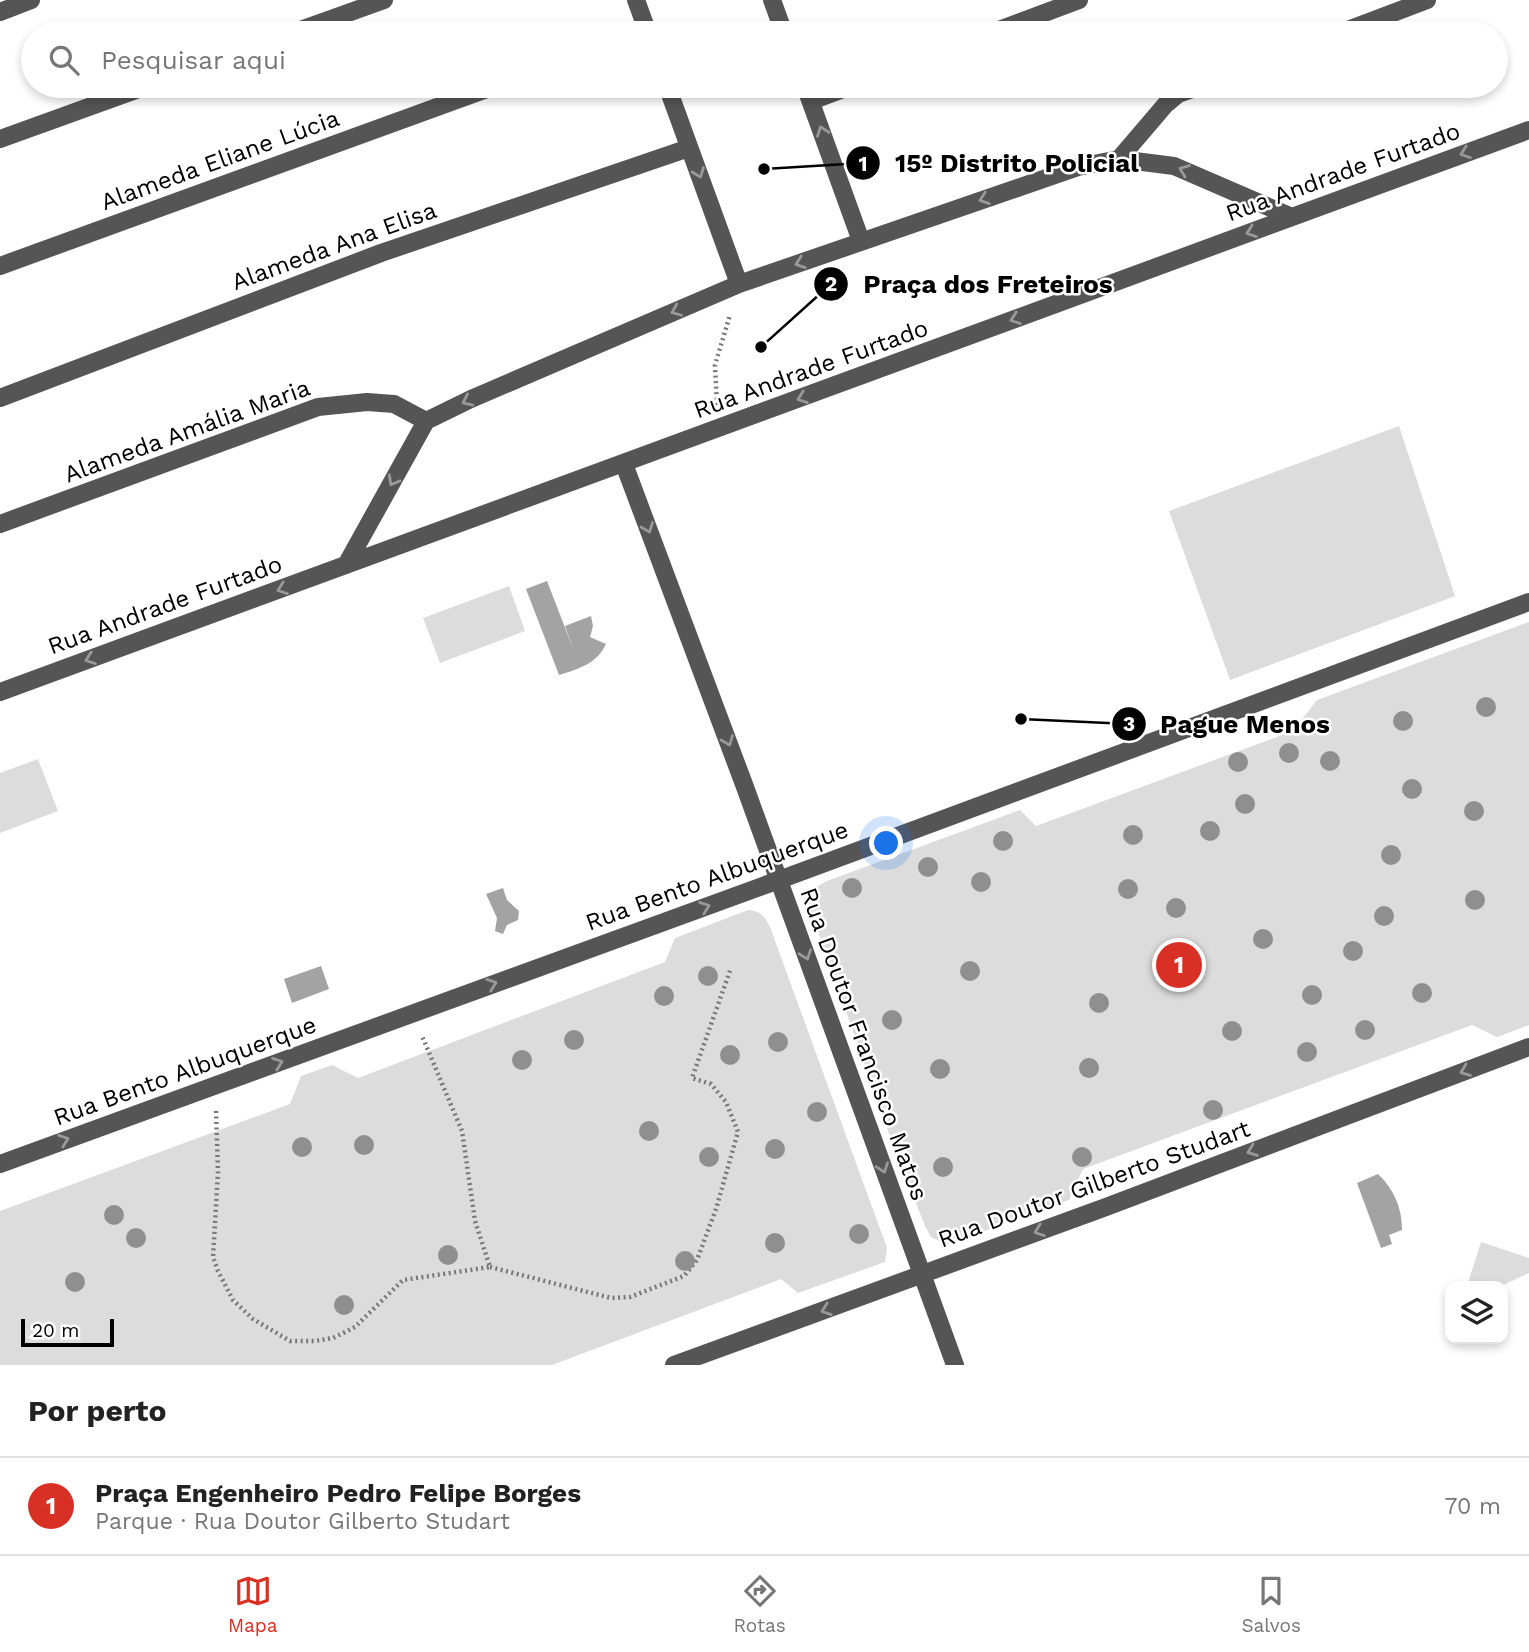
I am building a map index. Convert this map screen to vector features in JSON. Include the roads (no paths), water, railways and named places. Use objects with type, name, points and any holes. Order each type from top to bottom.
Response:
[{"type":"street","points":[[0,12],[31,0]]},
{"type":"street","points":[[325,21],[384,0]]},
{"type":"street","points":[[636,0],[642,21]]},
{"type":"street","points":[[772,0],[780,21]]},
{"type":"street","points":[[1023,21],[1080,0]]},
{"type":"street","points":[[1372,21],[1427,0]]},
{"type":"street","points":[[0,139],[114,98]]},
{"type":"street","name":"Alameda Eliane Lúcia","points":[[0,266],[462,98]]},
{"type":"street","points":[[671,98],[739,284]]},
{"type":"street","points":[[810,98],[861,241]]},
{"type":"street","points":[[1119,159],[1173,98]]},
{"type":"street","name":"Rua Andrade Furtado","points":[[0,692],[1529,130]]},
{"type":"street","name":"Alameda Ana Elisa","points":[[0,398],[381,253],[689,148]]},
{"type":"street","points":[[346,565],[426,421],[484,393],[739,284],[1078,167],[1119,159],[1174,166],[1292,217]]},
{"type":"street","name":"Alameda Amália Maria","points":[[0,524],[318,407],[355,402],[394,404],[426,421]]},
{"type":"street","name":"Rua Doutor Francisco Matos","points":[[624,464],[956,1365]]},
{"type":"street","name":"Rua Bento Albuquerque","points":[[0,1164],[779,880],[1529,602]]},
{"type":"street","name":"Rua Doutor Gilberto Studart","points":[[674,1365],[1529,1047]]},
{"type":"place","name":"15º Distrito Policial","points":[[764,169]]},
{"type":"place","name":"Praça dos Freteiros","points":[[761,347]]},
{"type":"place","name":"Pague Menos","points":[[1021,719]]},
{"type":"place","name":"Praça Engenheiro Pedro Felipe Borges","points":[[1179,965]]}]
